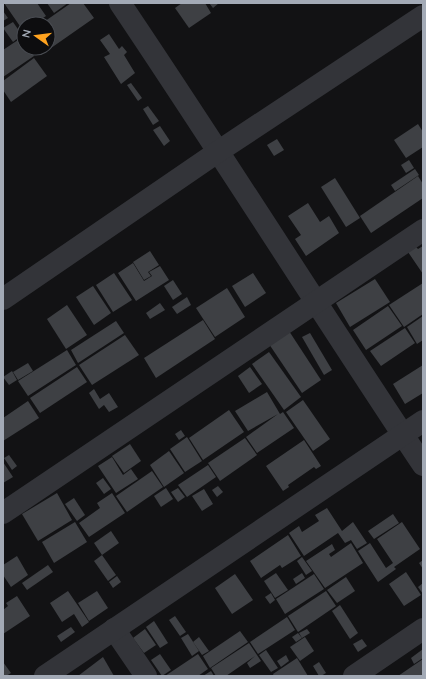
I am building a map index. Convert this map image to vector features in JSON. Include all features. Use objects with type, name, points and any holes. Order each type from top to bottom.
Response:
[{"type":"street","points":[[120,3],[219,151],[315,303],[423,465]]},
{"type":"street","points":[[3,299],[219,151],[423,16]]},
{"type":"street","points":[[3,513],[423,230]]},
{"type":"street","points":[[45,676],[423,421]]},
{"type":"street","points":[[114,629],[146,676]]},
{"type":"street","points":[[354,676],[423,629]]},
{"type":"building","points":[[4,3],[37,3],[46,16],[16,16],[16,20]]},
{"type":"building","points":[[47,3],[68,3],[54,13]]},
{"type":"building","points":[[71,3],[83,3],[94,18],[56,45],[56,16],[52,16]]},
{"type":"building","points":[[182,3],[205,3],[211,13],[189,28],[175,8]]},
{"type":"building","points":[[209,3],[219,3],[213,8]]},
{"type":"building","points":[[3,11],[8,18],[3,21]]},
{"type":"building","points":[[13,22],[16,26],[16,40],[13,42],[3,28]]},
{"type":"building","points":[[109,34],[119,49],[122,46],[127,52],[124,55],[135,73],[121,84],[104,57],[110,54],[100,40]]},
{"type":"building","points":[[16,41],[16,56],[34,56],[3,77],[3,50]]},
{"type":"building","points":[[34,58],[47,76],[11,102],[3,90],[3,81]]},
{"type":"building","points":[[131,83],[142,98],[138,101],[127,85]]},
{"type":"building","points":[[148,106],[159,121],[153,125],[143,109]]},
{"type":"building","points":[[418,124],[423,132],[423,147],[406,158],[394,140]]},
{"type":"building","points":[[160,126],[170,141],[164,146],[153,130]]},
{"type":"building","points":[[277,139],[284,150],[274,156],[267,145]]},
{"type":"building","points":[[409,160],[414,168],[406,173],[401,165]]},
{"type":"building","points":[[415,169],[419,175],[395,191],[391,185]]},
{"type":"building","points":[[418,176],[423,184],[423,198],[371,233],[360,216]]},
{"type":"building","points":[[335,178],[360,218],[346,227],[321,187]]},
{"type":"building","points":[[308,203],[320,222],[329,216],[339,233],[306,256],[295,239],[301,235],[288,216]]},
{"type":"building","points":[[423,246],[423,274],[408,252],[416,247],[418,249]]},
{"type":"building","points":[[150,251],[159,265],[148,272],[151,276],[144,280],[133,262]]},
{"type":"building","points":[[133,263],[144,281],[152,276],[149,272],[160,266],[169,280],[136,301],[118,273]]},
{"type":"building","points":[[114,273],[132,300],[113,312],[96,285]]},
{"type":"building","points":[[253,273],[266,293],[245,307],[232,286]]},
{"type":"building","points":[[375,279],[390,302],[350,327],[336,303]]},
{"type":"building","points":[[173,280],[182,294],[173,300],[164,286]]},
{"type":"building","points":[[423,283],[423,314],[404,327],[389,305]]},
{"type":"building","points":[[93,286],[111,313],[94,325],[76,297]]},
{"type":"building","points":[[227,288],[245,317],[215,337],[196,308]]},
{"type":"building","points":[[187,297],[191,305],[177,314],[172,307]]},
{"type":"building","points":[[160,303],[165,310],[150,319],[146,313]]},
{"type":"building","points":[[67,305],[87,335],[66,349],[47,319]]},
{"type":"building","points":[[388,306],[402,326],[366,350],[353,330]]},
{"type":"building","points":[[423,316],[423,340],[417,344],[407,327]]},
{"type":"building","points":[[203,320],[215,339],[156,378],[144,358]]},
{"type":"building","points":[[116,321],[124,333],[78,363],[71,350]]},
{"type":"building","points":[[405,328],[415,343],[381,366],[370,351]]},
{"type":"building","points":[[289,331],[321,380],[302,393],[269,344]]},
{"type":"building","points":[[310,333],[332,370],[324,375],[302,337]]},
{"type":"building","points":[[125,335],[139,355],[92,385],[79,365]]},
{"type":"building","points":[[67,350],[76,365],[28,396],[18,381]]},
{"type":"building","points":[[269,352],[301,397],[284,410],[252,364]]},
{"type":"building","points":[[28,363],[33,371],[18,380],[13,372]]},
{"type":"building","points":[[423,365],[423,393],[405,404],[393,384]]},
{"type":"building","points":[[77,367],[87,382],[40,413],[30,398]]},
{"type":"building","points":[[250,367],[262,384],[249,393],[238,376]]},
{"type":"building","points":[[12,371],[17,380],[9,385],[3,377]]},
{"type":"building","points":[[94,389],[100,399],[109,393],[118,407],[109,412],[104,405],[99,409],[89,393]]},
{"type":"building","points":[[267,392],[280,414],[283,412],[294,428],[257,453],[246,437],[278,414],[248,431],[235,411]]},
{"type":"building","points":[[303,400],[330,439],[313,451],[286,412]]},
{"type":"building","points":[[28,401],[39,418],[3,441],[3,418]]},
{"type":"building","points":[[229,410],[244,432],[203,460],[189,438]]},
{"type":"building","points":[[181,430],[185,436],[179,440],[175,434]]},
{"type":"building","points":[[187,437],[202,461],[185,472],[170,449]]},
{"type":"building","points":[[245,438],[257,455],[220,481],[208,463]]},
{"type":"building","points":[[304,440],[321,466],[316,469],[314,467],[288,485],[289,487],[283,491],[266,466]]},
{"type":"building","points":[[130,444],[141,461],[124,473],[112,456]]},
{"type":"building","points":[[169,451],[184,473],[164,487],[150,465]]},
{"type":"building","points":[[9,455],[17,466],[12,470],[4,458]]},
{"type":"building","points":[[112,457],[123,475],[131,469],[138,479],[116,493],[98,466]]},
{"type":"building","points":[[3,462],[13,477],[3,483]]},
{"type":"building","points":[[208,465],[216,477],[187,497],[178,485]]},
{"type":"building","points":[[152,471],[163,487],[127,512],[116,496]]},
{"type":"building","points":[[103,478],[111,489],[104,494],[96,483]]},
{"type":"building","points":[[218,486],[223,492],[217,497],[212,490]]},
{"type":"building","points":[[166,488],[173,499],[161,507],[154,496]]},
{"type":"building","points":[[178,488],[185,497],[178,502],[171,492]]},
{"type":"building","points":[[204,489],[213,504],[202,511],[192,496]]},
{"type":"building","points":[[57,493],[72,520],[38,541],[22,514]]},
{"type":"building","points":[[112,493],[125,513],[89,537],[79,523],[100,508],[97,503]]},
{"type":"building","points":[[74,498],[85,515],[77,521],[65,504]]},
{"type":"building","points":[[327,508],[342,531],[353,522],[367,543],[357,549],[351,540],[345,543],[338,533],[304,556],[289,533],[299,526],[302,532],[319,521],[315,515]]},
{"type":"building","points":[[393,514],[399,523],[374,539],[368,531]]},
{"type":"building","points":[[75,522],[87,542],[54,563],[42,542]]},
{"type":"building","points":[[402,522],[420,549],[394,567],[396,569],[378,582],[358,551],[370,543],[386,568],[393,563],[377,539]]},
{"type":"building","points":[[111,531],[119,543],[102,555],[94,543]]},
{"type":"building","points":[[288,535],[301,556],[282,568],[280,565],[261,578],[250,561]]},
{"type":"building","points":[[351,543],[363,563],[325,588],[306,561],[332,544],[335,550],[329,554],[331,557]]},
{"type":"building","points":[[102,555],[116,575],[108,581],[94,561]]},
{"type":"building","points":[[17,556],[28,575],[11,587],[3,575],[3,565]]},
{"type":"building","points":[[302,557],[312,571],[306,575],[297,561]]},
{"type":"building","points":[[423,560],[423,569],[419,563]]},
{"type":"building","points":[[48,565],[53,572],[27,590],[22,583]]},
{"type":"building","points":[[406,572],[421,595],[404,606],[389,584]]},
{"type":"building","points":[[276,573],[288,590],[275,598],[264,581]]},
{"type":"building","points":[[302,573],[305,578],[296,584],[293,579]]},
{"type":"building","points":[[235,574],[253,600],[232,614],[215,588]]},
{"type":"building","points":[[314,574],[324,589],[285,614],[276,599]]},
{"type":"building","points":[[117,576],[121,582],[113,588],[109,582]]},
{"type":"building","points":[[346,577],[355,591],[337,603],[327,590]]},
{"type":"building","points":[[423,583],[423,594],[418,587]]},
{"type":"building","points":[[68,591],[89,622],[82,627],[74,614],[62,622],[50,603]]},
{"type":"building","points":[[97,591],[108,608],[89,621],[78,603]]},
{"type":"building","points":[[326,591],[336,606],[298,632],[288,616]]},
{"type":"building","points":[[271,593],[275,600],[270,604],[265,597]]},
{"type":"building","points":[[17,596],[30,616],[3,634],[3,610],[8,606],[6,603]]},
{"type":"building","points":[[340,605],[358,633],[350,639],[332,611]]},
{"type":"building","points":[[175,616],[186,632],[180,636],[169,620]]},
{"type":"building","points":[[287,617],[295,630],[258,654],[250,642]]},
{"type":"building","points":[[154,621],[168,643],[160,648],[146,627]]},
{"type":"building","points":[[71,627],[75,632],[61,642],[57,636]]},
{"type":"building","points":[[145,629],[156,645],[144,653],[133,638]]},
{"type":"building","points":[[307,629],[310,633],[302,638],[299,633]]},
{"type":"building","points":[[240,631],[248,642],[210,668],[203,656]]},
{"type":"building","points":[[298,633],[302,638],[296,642],[292,637]]},
{"type":"building","points":[[188,634],[199,651],[192,656],[181,638]]},
{"type":"building","points":[[199,637],[209,651],[202,655],[193,642]]},
{"type":"building","points":[[305,637],[314,651],[300,661],[290,647]]},
{"type":"building","points":[[362,639],[367,646],[358,652],[353,644]]},
{"type":"building","points":[[249,643],[261,661],[250,668],[247,663],[255,656],[226,676],[216,676],[211,668]]},
{"type":"building","points":[[423,649],[423,658],[414,664],[411,658]]},
{"type":"building","points":[[266,650],[278,668],[271,672],[259,655]]},
{"type":"building","points":[[160,654],[171,670],[162,676],[151,660]]},
{"type":"building","points":[[198,654],[208,669],[198,676],[165,676]]},
{"type":"building","points":[[286,655],[289,661],[281,667],[277,661]]},
{"type":"building","points":[[103,657],[114,676],[78,676]]},
{"type":"building","points":[[297,658],[308,676],[274,676],[273,674]]},
{"type":"building","points":[[423,659],[423,676],[398,676]]},
{"type":"building","points":[[3,662],[11,673],[6,676],[3,676]]},
{"type":"building","points":[[319,662],[326,673],[321,676],[319,676],[313,666]]},
{"type":"building","points":[[211,671],[214,676],[203,676]]}]
